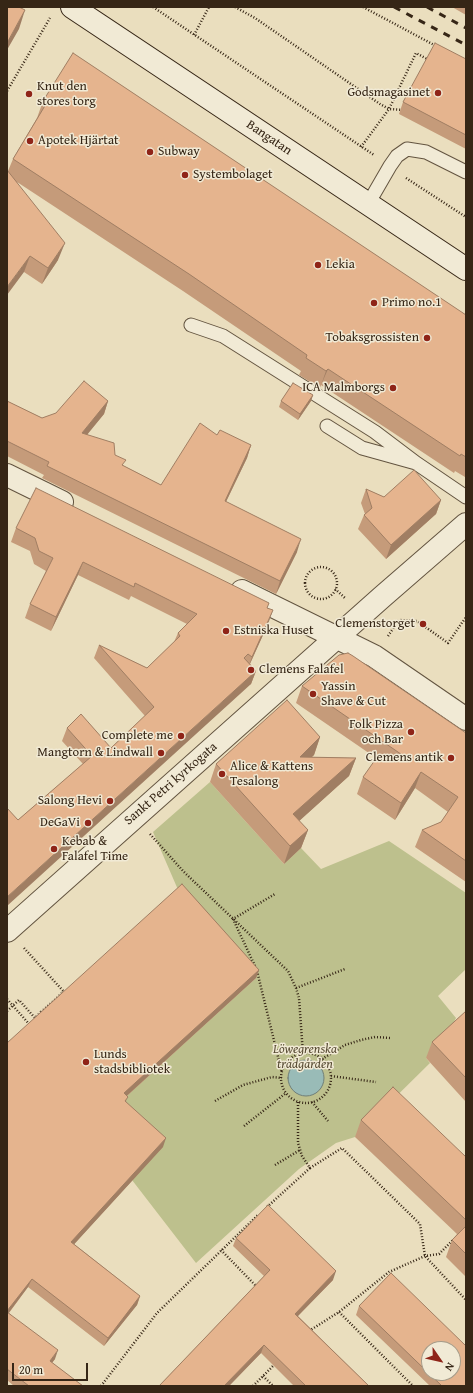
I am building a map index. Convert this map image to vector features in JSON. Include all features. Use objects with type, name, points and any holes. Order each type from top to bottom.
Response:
[{"type":"street","name":"Bangatan","points":[[63,10],[368,204],[466,269]]},
{"type":"street","points":[[7,475],[80,511]]},
{"type":"street","points":[[336,638],[466,524]]},
{"type":"street","points":[[222,582],[374,656],[466,719]]},
{"type":"street","name":"Sankt Petri kyrkogata","points":[[13,937],[336,638]]},
{"type":"lane","points":[[368,204],[397,156],[407,149],[426,152],[466,172]]},
{"type":"lane","points":[[191,325],[223,336],[375,432],[416,463],[466,497]]},
{"type":"lane","points":[[327,426],[362,448],[416,463]]},
{"type":"path","points":[[153,7],[466,217]]},
{"type":"path","points":[[194,35],[209,7]]},
{"type":"path","points":[[235,7],[255,18],[389,108],[402,109],[408,112]]},
{"type":"path","points":[[363,7],[438,47]]},
{"type":"path","points":[[7,91],[63,10]]},
{"type":"path","points":[[361,147],[389,108],[416,53],[434,63]]},
{"type":"path","points":[[325,568],[334,574],[336,579],[335,589],[332,594],[324,599],[314,597],[306,590],[305,585],[307,575],[315,569],[325,568]]},
{"type":"path","points":[[335,589],[347,599]]},
{"type":"path","points":[[387,637],[399,620],[417,621],[448,643],[466,617]]},
{"type":"path","points":[[146,830],[184,872],[288,971],[296,988],[301,1010],[303,1054]]},
{"type":"path","points":[[233,919],[275,894]]},
{"type":"path","points":[[233,919],[251,955],[261,982],[286,1093],[298,1102],[312,1102],[325,1095],[330,1086],[331,1076],[328,1067],[322,1059],[313,1055],[303,1054],[290,1060],[282,1073]]},
{"type":"path","points":[[13,937],[66,995]]},
{"type":"path","points":[[296,988],[345,969]]},
{"type":"path","points":[[7,1011],[19,1000],[35,1018],[63,992]]},
{"type":"path","points":[[7,999],[32,1026]]},
{"type":"path","points":[[322,1059],[345,1045],[361,1040],[391,1038]]},
{"type":"path","points":[[331,1076],[376,1082]]},
{"type":"path","points":[[214,1101],[243,1085],[272,1078],[282,1078]]},
{"type":"path","points":[[244,1126],[286,1093]]},
{"type":"path","points":[[298,1102],[297,1135],[300,1150],[310,1168]]},
{"type":"path","points":[[312,1102],[328,1121]]},
{"type":"path","points":[[265,1209],[310,1168],[342,1148],[420,1224],[425,1256],[466,1300]]},
{"type":"path","points":[[275,1165],[300,1150]]},
{"type":"path","points":[[101,1386],[157,1313],[260,1214]]},
{"type":"path","points":[[303,1335],[339,1312],[389,1272],[425,1256],[439,1254],[455,1238]]},
{"type":"path","points":[[221,1250],[259,1289]]},
{"type":"path","points":[[339,1312],[413,1386]]},
{"type":"path","points":[[252,1386],[278,1360]]},
{"type":"path","points":[[263,1376],[273,1386]]},
{"type":"green space","name":"Löwegrenska trädgården","points":[[210,782],[284,864],[301,848],[321,869],[389,841],[466,893],[466,969],[438,996],[456,1018],[444,1042],[426,1058],[430,1063],[355,1137],[336,1143],[299,1169],[196,1263],[132,1180],[121,1101],[256,978],[179,892],[153,832]]},
{"type":"water","points":[[310,1060],[319,1065],[323,1071],[323,1085],[319,1091],[310,1096],[302,1096],[293,1091],[289,1085],[288,1074],[293,1065],[299,1061]]},
{"type":"building","points":[[7,7],[19,7],[25,10],[7,43]]},
{"type":"building","name":"Godsmagasinet","points":[[435,43],[466,59],[466,135],[403,102]]},
{"type":"building","points":[[73,53],[466,315],[466,457],[461,454],[460,456],[328,369],[326,371],[306,358],[307,355],[189,274],[13,159],[46,104],[43,101]]},
{"type":"building","points":[[7,170],[65,243],[48,268],[30,256],[7,287]]},
{"type":"building","points":[[84,381],[108,401],[82,433],[114,443],[115,455],[126,460],[122,465],[161,485],[200,423],[217,435],[220,430],[251,445],[225,501],[301,539],[280,581],[47,466],[49,462],[7,441],[7,401],[42,418],[56,413]]},
{"type":"building","points":[[293,383],[313,395],[300,414],[281,401]]},
{"type":"building","points":[[414,470],[441,500],[391,545],[364,515],[372,508],[366,489],[384,497]]},
{"type":"building","points":[[36,488],[269,603],[267,608],[273,610],[252,657],[248,654],[244,658],[256,671],[7,897],[7,808],[18,820],[92,756],[67,728],[81,714],[111,748],[154,707],[99,645],[147,668],[180,636],[178,633],[197,614],[135,583],[134,587],[83,562],[56,617],[30,604],[53,558],[39,551],[35,538],[16,528]]},
{"type":"building","points":[[348,653],[466,733],[466,861],[422,830],[441,822],[458,797],[421,772],[401,803],[363,777],[375,760],[411,761],[302,686],[339,655]]},
{"type":"building","points":[[287,700],[320,737],[300,757],[356,758],[293,814],[308,830],[290,846],[216,764]]},
{"type":"building","name":"Lunds stadsbibliotek","points":[[182,884],[259,970],[124,1093],[128,1097],[125,1101],[166,1138],[71,1242],[140,1296],[108,1338],[32,1279],[7,1311],[7,1043]]},
{"type":"building","points":[[466,1011],[466,1078],[432,1042]]},
{"type":"building","points":[[393,1087],[466,1157],[466,1220],[361,1120]]},
{"type":"building","points":[[268,1205],[336,1271],[295,1314],[369,1386],[306,1386],[264,1345],[224,1386],[159,1386],[270,1270],[236,1238]]},
{"type":"building","points":[[466,1226],[466,1254],[452,1240]]},
{"type":"building","points":[[391,1273],[461,1341],[421,1341],[421,1366],[359,1306]]},
{"type":"building","points":[[7,1312],[58,1350],[50,1361],[83,1386],[29,1386],[7,1369]]},
{"type":"building","points":[[461,1341],[466,1346],[466,1386],[442,1386],[437,1381],[461,1381]]},
{"type":"railway","points":[[394,7],[466,45]]},
{"type":"railway","points":[[427,7],[466,28]]},
{"type":"place","name":"Godsmagasinet","points":[[438,93]]},
{"type":"place","name":"Knut den stores torg","points":[[29,94]]},
{"type":"place","name":"Apotek Hjärtat","points":[[30,141]]},
{"type":"place","name":"Subway","points":[[150,152]]},
{"type":"place","name":"Systembolaget","points":[[185,175]]},
{"type":"place","name":"Lekia","points":[[318,265]]},
{"type":"place","name":"Primo no.1","points":[[374,303]]},
{"type":"place","name":"Tobaksgrossisten","points":[[427,338]]},
{"type":"place","name":"ICA Malmborgs","points":[[393,388]]},
{"type":"place","name":"Clemenstorget","points":[[423,624]]},
{"type":"place","name":"Estniska Huset","points":[[226,631]]},
{"type":"place","name":"Clemens Falafel","points":[[251,670]]},
{"type":"place","name":"Yassin Shave & Cut","points":[[313,694]]},
{"type":"place","name":"Folk Pizza och Bar","points":[[411,732]]},
{"type":"place","name":"Complete me","points":[[181,736]]},
{"type":"place","name":"Mangtorn & Lindwall","points":[[161,753]]},
{"type":"place","name":"Clemens antik","points":[[451,758]]},
{"type":"place","name":"Alice & Kattens Tesalong","points":[[222,774]]},
{"type":"place","name":"Salong Hevi","points":[[110,801]]},
{"type":"place","name":"DeGaVi","points":[[88,823]]},
{"type":"place","name":"Kebab & Falafel Time","points":[[54,849]]},
{"type":"place","name":"Lunds stadsbibliotek","points":[[86,1062]]}]
